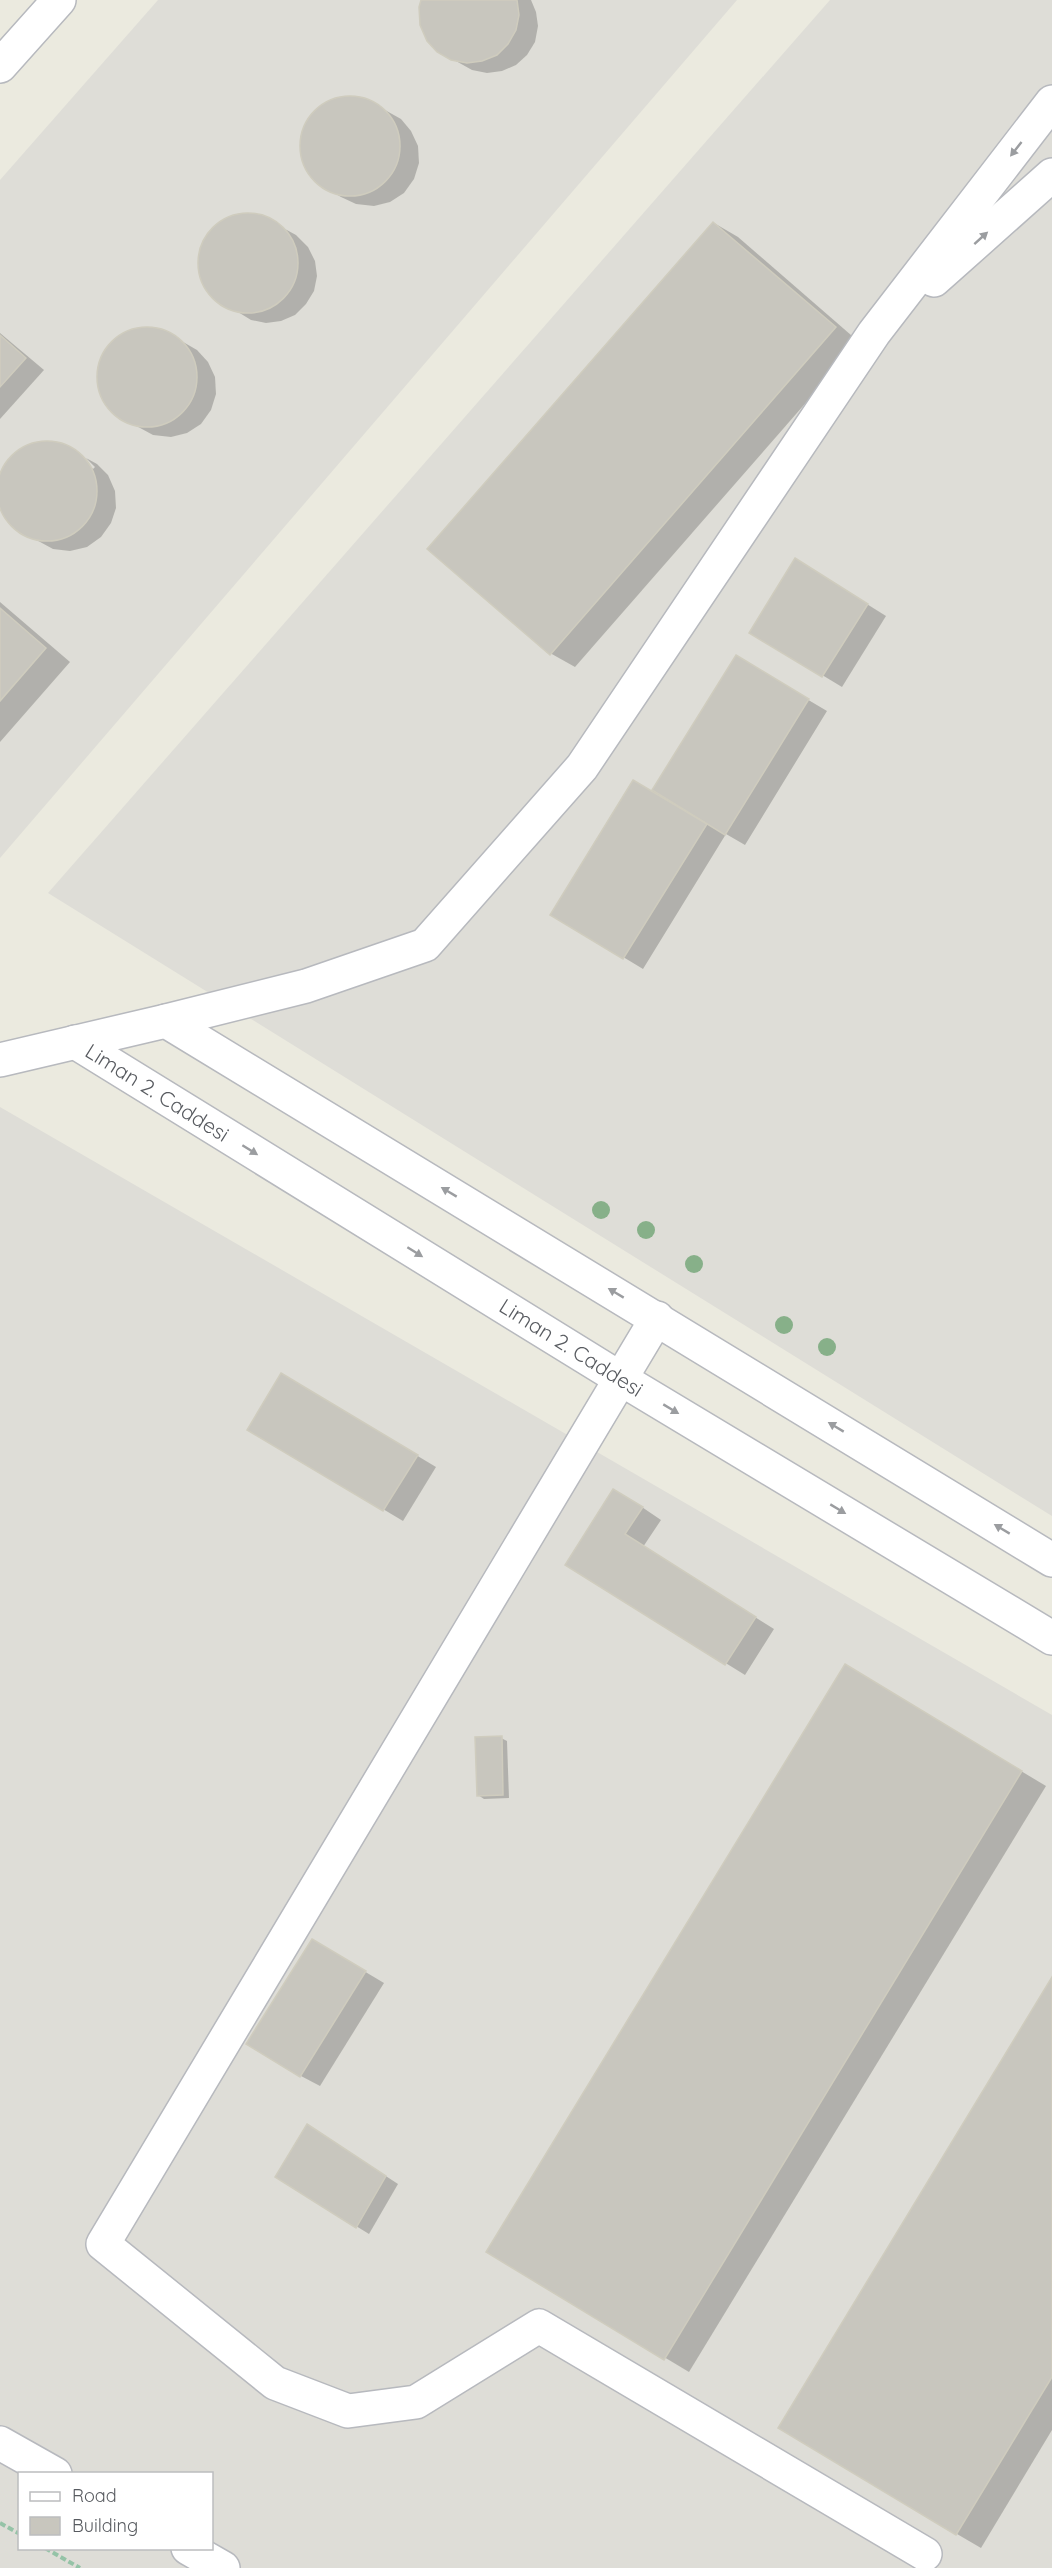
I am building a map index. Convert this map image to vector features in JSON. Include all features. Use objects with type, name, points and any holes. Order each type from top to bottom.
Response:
[{"type":"street","points":[[0,66],[59,0]]},
{"type":"street","points":[[874,333],[1052,102]]},
{"type":"street","points":[[874,333],[1052,175]]},
{"type":"street","name":"Liman 2. Caddesi","points":[[75,1042],[306,986],[425,945],[582,767],[874,333]]},
{"type":"street","points":[[166,1021],[1052,1560]]},
{"type":"street","points":[[0,1060],[75,1042]]},
{"type":"street","name":"Liman 2. Caddesi","points":[[75,1042],[621,1379],[1052,1638]]},
{"type":"street","points":[[657,1318],[103,2244],[275,2383],[348,2411],[416,2402],[539,2326],[925,2554]]},
{"type":"street","points":[[0,2443],[51,2472]]},
{"type":"street","points":[[192,2550],[223,2568]]},
{"type":"path","points":[[0,2523],[18,2533]]},
{"type":"path","points":[[48,2550],[80,2568]]},
{"type":"shaded area","points":[[158,0],[737,0],[0,858],[0,180]]},
{"type":"shaded area","points":[[830,0],[1052,0],[1052,1516],[48,893]]},
{"type":"shaded area","points":[[0,1107],[1052,1715],[1052,2568],[0,2568]]},
{"type":"building","points":[[421,0],[517,0],[519,15],[516,30],[508,44],[497,55],[482,61],[467,63],[451,60],[437,52],[427,41],[420,25]]},
{"type":"building","points":[[350,96],[369,100],[385,111],[396,127],[400,146],[396,165],[385,181],[369,192],[350,196],[331,192],[315,181],[304,165],[300,146],[304,127],[315,111],[331,100]]},
{"type":"building","points":[[248,213],[267,217],[283,228],[294,244],[298,263],[294,282],[283,298],[267,309],[248,313],[229,309],[213,298],[202,282],[198,263],[202,244],[213,228],[229,217]]},
{"type":"building","points":[[713,222],[836,327],[550,655],[427,549]]},
{"type":"building","points":[[147,327],[166,331],[182,342],[193,358],[197,377],[193,396],[182,412],[166,423],[147,427],[128,423],[112,412],[101,396],[97,377],[101,358],[112,342],[128,331]]},
{"type":"building","points":[[0,335],[26,358],[0,387]]},
{"type":"building","points":[[37,442],[57,442],[75,450],[88,463],[96,481],[96,501],[88,519],[75,532],[57,540],[37,540],[19,532],[6,519],[-1,504],[-1,478],[6,463],[19,450]]},
{"type":"building","points":[[795,558],[868,604],[822,677],[749,633]]},
{"type":"building","points":[[0,608],[46,648],[0,701]]},
{"type":"building","points":[[736,655],[809,699],[725,835],[652,790]]},
{"type":"building","points":[[633,780],[707,824],[623,959],[550,915]]},
{"type":"building","points":[[281,1373],[418,1455],[383,1511],[247,1430]]},
{"type":"building","points":[[613,1489],[643,1507],[625,1534],[756,1617],[725,1665],[565,1565]]},
{"type":"building","points":[[845,1664],[1022,1771],[664,2360],[486,2252]]},
{"type":"building","points":[[502,1736],[503,1795],[477,1796],[475,1737]]},
{"type":"building","points":[[312,1939],[366,1971],[300,2077],[246,2044]]},
{"type":"building","points":[[1052,1977],[1052,2377],[956,2535],[778,2428]]},
{"type":"building","points":[[307,2124],[386,2176],[356,2228],[275,2177]]}]
